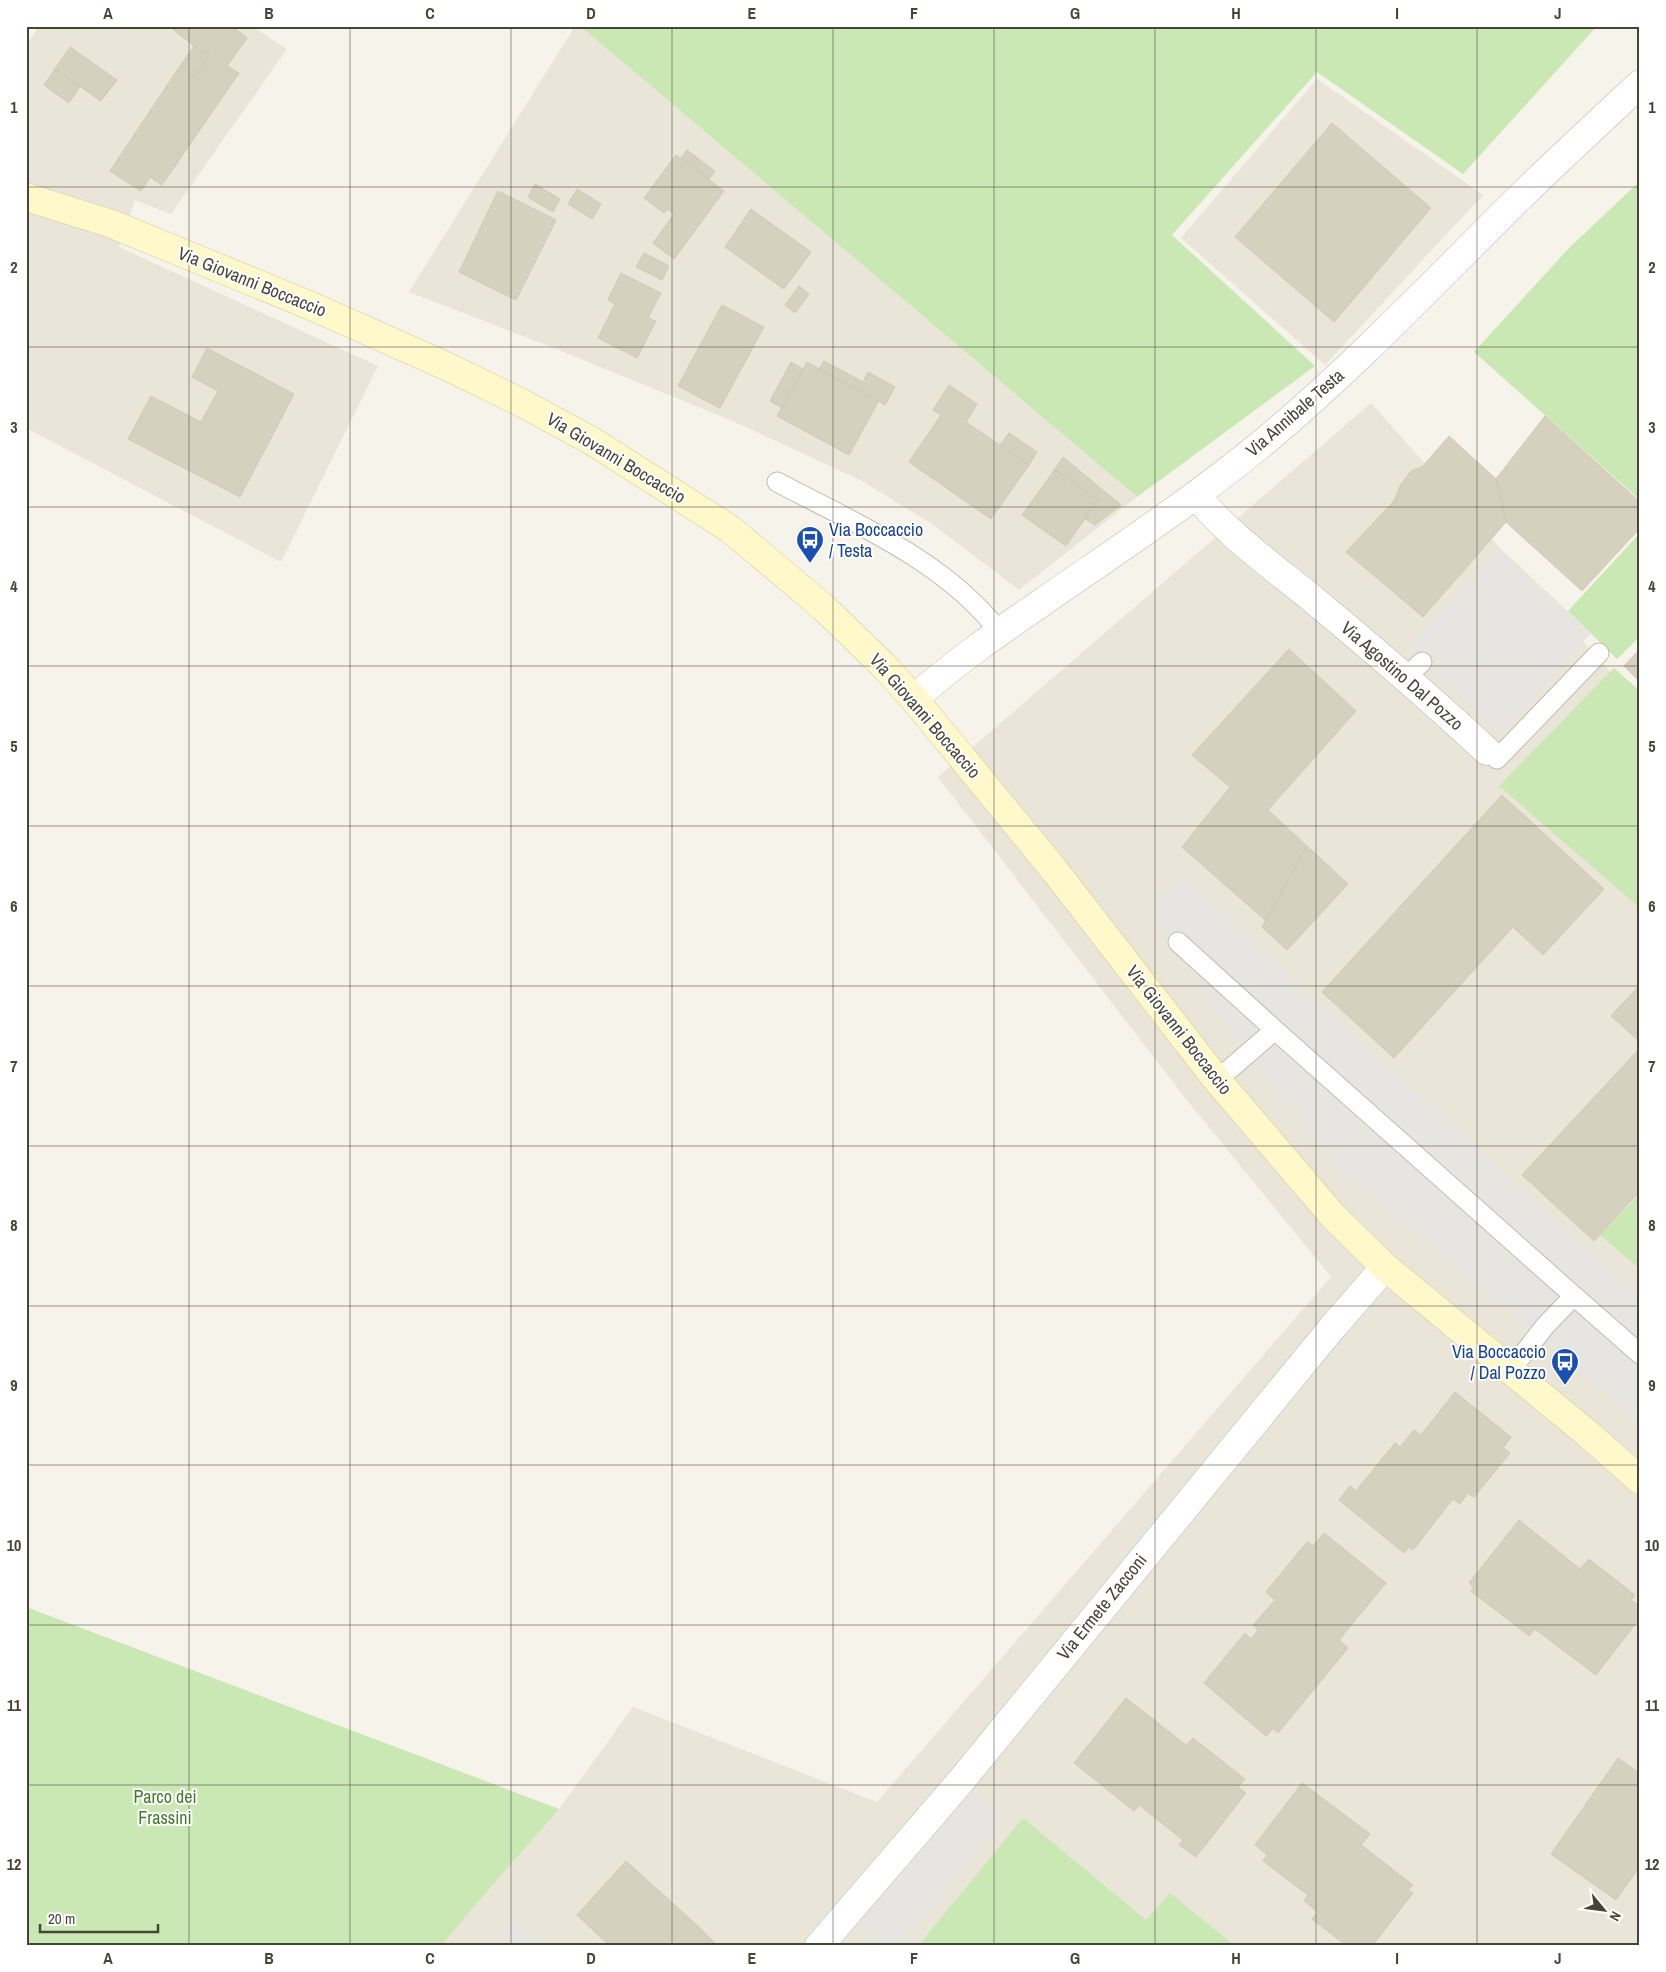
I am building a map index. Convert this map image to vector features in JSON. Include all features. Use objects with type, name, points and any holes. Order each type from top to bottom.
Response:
[{"type":"street","name":"Via Annibale Testa","points":[[914,699],[934,681],[999,632],[1196,495],[1329,386],[1468,251],[1518,199],[1640,84]]},
{"type":"street","name":"Via Giovanni Boccaccio","points":[[26,197],[112,224],[316,308],[455,370],[592,441],[730,529],[837,620],[914,699],[1055,871],[1217,1080],[1332,1216],[1385,1267],[1588,1434],[1640,1480]]},
{"type":"street","name":"Via Agostino Dal Pozzo","points":[[1196,495],[1206,508],[1244,542],[1414,669],[1487,751]]},
{"type":"street","name":"Via Ermete Zacconi","points":[[819,1946],[960,1782],[1319,1344],[1385,1267]]},
{"type":"lane","points":[[777,482],[868,530],[937,572],[985,614],[999,632]]},
{"type":"lane","name":"Via Agostino Dal Pozzo","points":[[1487,751],[1497,759],[1599,653]]},
{"type":"lane","points":[[1178,942],[1640,1354]]},
{"type":"lane","points":[[1217,1080],[1275,1030]]},
{"type":"lane","points":[[1510,1371],[1545,1326],[1574,1296]]},
{"type":"shaded area","points":[[39,26],[251,26],[287,49],[171,214],[135,200],[119,247],[378,366],[281,562],[26,428],[26,46]]},
{"type":"shaded area","points":[[575,26],[580,26],[1137,497],[1019,590],[932,524],[862,481],[735,422],[549,346],[409,292]]},
{"type":"shaded area","points":[[1317,79],[1483,195],[1325,365],[1181,238]]},
{"type":"shaded area","points":[[1371,403],[1640,705],[1640,1946],[26,1946],[26,1607],[559,1809],[633,1707],[877,1802],[1331,1277],[1186,1099],[938,777]]},
{"type":"shaded area","points":[[1501,549],[1591,633],[1502,733],[1408,649]]},
{"type":"shaded area","points":[[1181,877],[1640,1299],[1640,1422],[1340,1169],[1248,1053],[1148,913]]},
{"type":"shaded area","points":[[960,1782],[1003,1818],[900,1946],[879,1946],[845,1915]]},
{"type":"shaded area","points":[[514,1920],[543,1946],[490,1946]]},
{"type":"green space","points":[[580,26],[1597,26],[1463,174],[1317,72],[1172,235],[1315,366],[1137,497]]},
{"type":"green space","points":[[1640,181],[1640,500],[1474,352],[1569,248]]},
{"type":"green space","points":[[1640,533],[1640,636],[1617,659],[1568,611]]},
{"type":"green space","points":[[1614,668],[1640,691],[1640,908],[1499,786]]},
{"type":"green space","points":[[1640,1194],[1640,1269],[1600,1235]]},
{"type":"green space","name":"Parco dei Frassini","points":[[26,1607],[559,1809],[441,1946],[26,1946]]},
{"type":"green space","points":[[1023,1818],[1146,1920],[1170,1893],[1235,1946],[918,1946]]},
{"type":"building","points":[[169,26],[232,26],[247,38],[227,66],[239,73],[162,185],[150,177],[141,191],[110,171],[180,66],[195,77],[209,55],[194,46]]},
{"type":"building","points":[[194,46],[209,55],[195,77],[180,66]]},
{"type":"building","points":[[70,47],[117,80],[101,101],[55,69]]},
{"type":"building","points":[[55,69],[80,86],[69,103],[44,85]]},
{"type":"building","points":[[1332,123],[1431,208],[1334,322],[1235,237]]},
{"type":"building","points":[[687,150],[715,171],[709,179],[681,158]]},
{"type":"building","points":[[676,155],[724,191],[674,259],[653,243],[674,214],[668,209],[664,213],[644,198]]},
{"type":"building","points":[[535,184],[560,199],[553,212],[528,197]]},
{"type":"building","points":[[577,189],[601,204],[592,219],[568,204]]},
{"type":"building","points":[[498,191],[556,220],[516,300],[459,272]]},
{"type":"building","points":[[751,209],[811,252],[784,289],[725,247]]},
{"type":"building","points":[[644,253],[669,266],[662,280],[636,267]]},
{"type":"building","points":[[621,273],[661,293],[648,318],[656,321],[637,358],[598,338],[615,304],[608,300]]},
{"type":"building","points":[[799,286],[809,294],[795,313],[785,305]]},
{"type":"building","points":[[722,305],[764,327],[720,408],[678,386]]},
{"type":"building","points":[[207,348],[294,394],[240,497],[128,439],[151,396],[201,422],[218,391],[192,377]]},
{"type":"building","points":[[824,361],[863,382],[868,372],[895,387],[885,405],[819,369]]},
{"type":"building","points":[[791,362],[803,369],[782,408],[770,401]]},
{"type":"building","points":[[807,362],[878,402],[849,455],[777,416]]},
{"type":"building","points":[[949,385],[977,404],[966,422],[1029,465],[991,519],[909,462],[941,415],[933,410]]},
{"type":"building","points":[[1545,416],[1640,502],[1640,528],[1582,591],[1506,522],[1496,479]]},
{"type":"building","points":[[1009,433],[1037,452],[1029,465],[1000,445]]},
{"type":"building","points":[[1449,436],[1496,479],[1506,522],[1423,617],[1346,552],[1394,501],[1400,486],[1411,471],[1422,467]]},
{"type":"building","points":[[1063,457],[1121,505],[1095,525],[1084,518],[1098,500],[1055,469]]},
{"type":"building","points":[[1055,469],[1098,500],[1066,546],[1022,515]]},
{"type":"building","points":[[1289,649],[1356,711],[1268,810],[1307,846],[1266,921],[1182,847],[1230,787],[1192,755]]},
{"type":"building","points":[[1640,649],[1640,682],[1624,666]]},
{"type":"building","points":[[1502,795],[1604,889],[1543,955],[1513,927],[1394,1058],[1322,992]]},
{"type":"building","points":[[1307,846],[1348,884],[1287,950],[1262,927]]},
{"type":"building","points":[[1640,985],[1640,1042],[1611,1016]]},
{"type":"building","points":[[1640,1048],[1640,1191],[1594,1241],[1522,1175]]},
{"type":"building","points":[[1455,1392],[1511,1437],[1503,1448],[1510,1453],[1474,1497],[1468,1493],[1460,1504],[1453,1499],[1413,1550],[1409,1547],[1404,1553],[1339,1500],[1350,1486],[1356,1491],[1395,1443],[1400,1447],[1414,1430],[1421,1435]]},
{"type":"building","points":[[1519,1520],[1580,1569],[1589,1559],[1635,1595],[1631,1600],[1640,1607],[1640,1618],[1596,1675],[1535,1629],[1529,1636],[1471,1591],[1474,1587],[1469,1583]]},
{"type":"building","points":[[1324,1533],[1386,1583],[1339,1640],[1348,1648],[1278,1733],[1273,1729],[1266,1736],[1204,1683],[1245,1633],[1251,1639],[1258,1630],[1253,1625],[1275,1600],[1266,1592],[1307,1542],[1313,1546]]},
{"type":"building","points":[[1126,1698],[1186,1745],[1193,1738],[1245,1779],[1238,1787],[1246,1793],[1196,1857],[1179,1845],[1183,1840],[1139,1805],[1134,1811],[1074,1763]]},
{"type":"building","points":[[1618,1758],[1640,1774],[1640,1866],[1616,1900],[1551,1854]]},
{"type":"building","points":[[1302,1783],[1370,1834],[1361,1845],[1413,1885],[1408,1890],[1413,1893],[1372,1946],[1347,1946],[1312,1919],[1318,1912],[1304,1901],[1308,1895],[1263,1861],[1267,1855],[1255,1845]]},
{"type":"building","points":[[626,1861],[718,1946],[626,1946],[623,1943],[620,1946],[610,1946],[577,1915]]},
{"type":"place","name":"Via Boccaccio / Testa","points":[[810,564]]},
{"type":"place","name":"Via Boccaccio / Dal Pozzo","points":[[1565,1386]]}]
